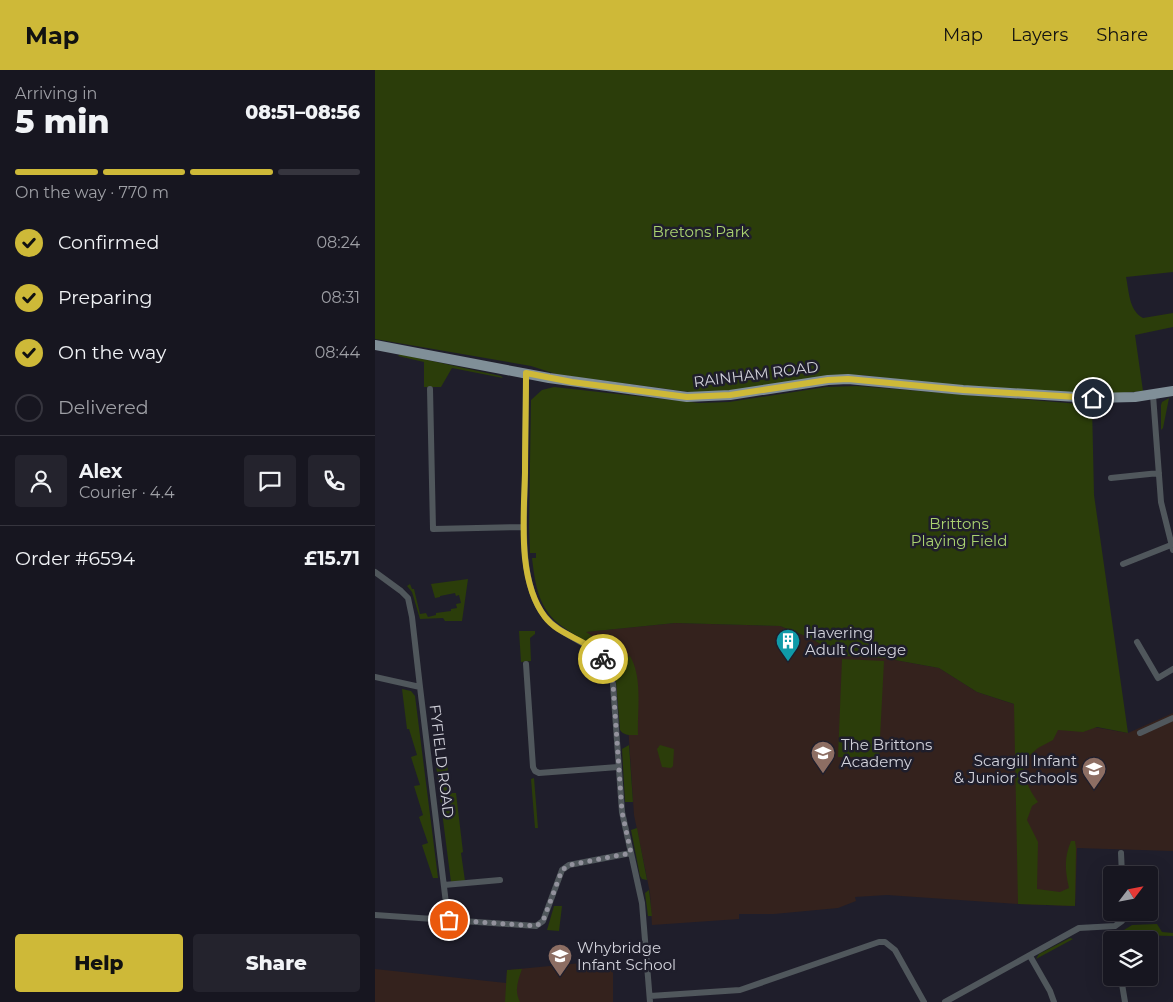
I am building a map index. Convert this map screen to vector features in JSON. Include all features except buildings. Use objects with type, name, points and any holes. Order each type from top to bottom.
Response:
[{"type":"main road","name":"RAINHAM ROAD","points":[[375,345],[572,382],[687,397],[730,395],[828,380],[848,379],[963,390],[1093,398],[1126,398],[1173,391]]},
{"type":"street","points":[[526,373],[524,527],[530,583],[537,605],[547,619],[557,628],[593,649],[601,656],[611,672],[622,812],[645,924],[650,999],[740,990],[879,942],[885,942],[895,950],[924,1002]]},
{"type":"street","points":[[430,389],[433,529],[524,527]]},
{"type":"street","points":[[1123,564],[1172,548],[1171,534],[1161,502],[1153,395]]},
{"type":"street","points":[[1111,478],[1159,473]]},
{"type":"street","points":[[375,572],[401,590],[407,598],[412,617],[420,687]]},
{"type":"street","points":[[1137,642],[1158,678],[1173,669]]},
{"type":"street","points":[[526,664],[533,767],[535,771],[539,773],[619,767]]},
{"type":"street","name":"FYFIELD ROAD","points":[[375,676],[420,687],[449,920]]},
{"type":"street","points":[[1140,733],[1173,718]]},
{"type":"street","points":[[375,915],[536,926],[543,921],[562,870],[569,865],[631,853]]},
{"type":"street","points":[[1121,853],[1122,866]]},
{"type":"street","points":[[444,885],[500,880]]},
{"type":"street","points":[[945,1002],[1079,928],[1115,926],[1122,921]]},
{"type":"street","points":[[1030,956],[1050,991],[1054,1002]]},
{"type":"street","points":[[1122,986],[1125,1002]]},
{"type":"shaded area","name":"The Brittons Academy","points":[[675,623],[780,626],[808,637],[842,656],[884,658],[939,668],[977,692],[1071,723],[1128,733],[1173,713],[1173,851],[1077,848],[1075,906],[887,895],[855,897],[856,901],[838,908],[774,914],[739,914],[739,919],[652,925],[650,893],[634,815],[626,695],[622,674],[616,660],[602,642],[585,632]]},
{"type":"shaded area","points":[[613,960],[613,1002],[375,1002],[375,969],[506,983],[507,970]]},
{"type":"green space","name":"Bretons Park","points":[[375,70],[1173,70],[1173,272],[1126,277],[1130,300],[1138,315],[1143,318],[1173,313],[1173,327],[1135,335],[1143,391],[1100,395],[962,387],[862,375],[719,392],[690,392],[556,374],[531,366],[375,339]]},
{"type":"green space","points":[[400,354],[503,378],[452,368],[441,387],[424,387],[424,362],[398,356]]},
{"type":"green space","name":"Brittons Playing Field","points":[[857,386],[1092,405],[1094,495],[1128,733],[1097,727],[1083,732],[1058,730],[1053,740],[1038,748],[1023,761],[1027,783],[1038,802],[1032,806],[1027,820],[1038,842],[1037,889],[1060,892],[1069,888],[1066,859],[1071,841],[1075,841],[1075,906],[1018,904],[1014,704],[977,692],[939,668],[884,658],[842,656],[808,637],[780,626],[675,623],[586,632],[602,642],[609,651],[604,654],[559,624],[546,610],[542,602],[536,585],[532,558],[536,558],[536,553],[530,553],[529,527],[531,400],[542,390],[554,387],[699,403],[729,402],[826,387]]},
{"type":"green space","points":[[1169,398],[1161,430],[1161,405],[1162,402]]},
{"type":"green space","points":[[468,579],[462,621],[445,621],[443,618],[420,619],[412,592],[407,586],[410,584],[412,589],[414,589],[420,614],[426,613],[428,617],[436,615],[436,613],[451,611],[451,609],[457,608],[456,604],[461,603],[459,595],[456,596],[455,593],[435,598],[431,584]]},
{"type":"green space","points":[[519,631],[535,631],[535,634],[530,638],[531,661],[521,662]]},
{"type":"green space","points":[[630,656],[637,674],[639,694],[638,735],[626,734],[620,730],[616,681],[610,663]]},
{"type":"green space","points":[[842,659],[884,661],[879,757],[838,757]]},
{"type":"green space","points":[[402,689],[411,691],[415,696],[438,878],[433,878],[422,845],[428,843],[419,817],[423,815],[414,786],[420,785],[411,757],[417,755],[409,729],[407,729]]},
{"type":"green space","points":[[629,745],[633,802],[625,802],[622,749]]},
{"type":"green space","points":[[660,745],[674,749],[673,766],[671,768],[662,767],[657,749]]},
{"type":"green space","points":[[447,763],[451,793],[456,793],[465,881],[451,882],[436,765]]},
{"type":"green space","points":[[534,778],[538,828],[535,828],[531,779]]},
{"type":"green space","points":[[637,828],[647,880],[642,879],[640,876],[631,830]]},
{"type":"green space","points":[[649,890],[652,916],[648,916],[645,893]]},
{"type":"green space","points":[[554,906],[562,906],[559,931],[547,930]]},
{"type":"green space","points":[[1157,924],[1162,932],[1173,933],[1173,936],[1158,936],[1158,931],[1122,931],[1132,925]]},
{"type":"green space","points":[[1070,938],[1073,939],[1036,959],[1039,954]]},
{"type":"green space","points":[[522,969],[517,990],[520,1002],[505,1002],[507,970]]},
{"type":"way so far","points":[[449,920],[536,926],[543,921],[562,870],[569,865],[631,853],[622,812],[613,684],[611,672],[603,659]]},
{"type":"place","name":"Havering Adult College","points":[[788,662]]},
{"type":"place","name":"The Brittons Academy","points":[[823,774]]},
{"type":"place","name":"Scargill Infant & Junior Schools","points":[[1094,790]]},
{"type":"place","name":"Whybridge Infant School","points":[[560,977]]},
{"type":"route","points":[[603,659],[593,649],[557,628],[547,619],[537,605],[530,583],[524,527],[526,373],[572,382],[687,397],[730,395],[828,380],[848,379],[963,390],[1093,398]]}]
